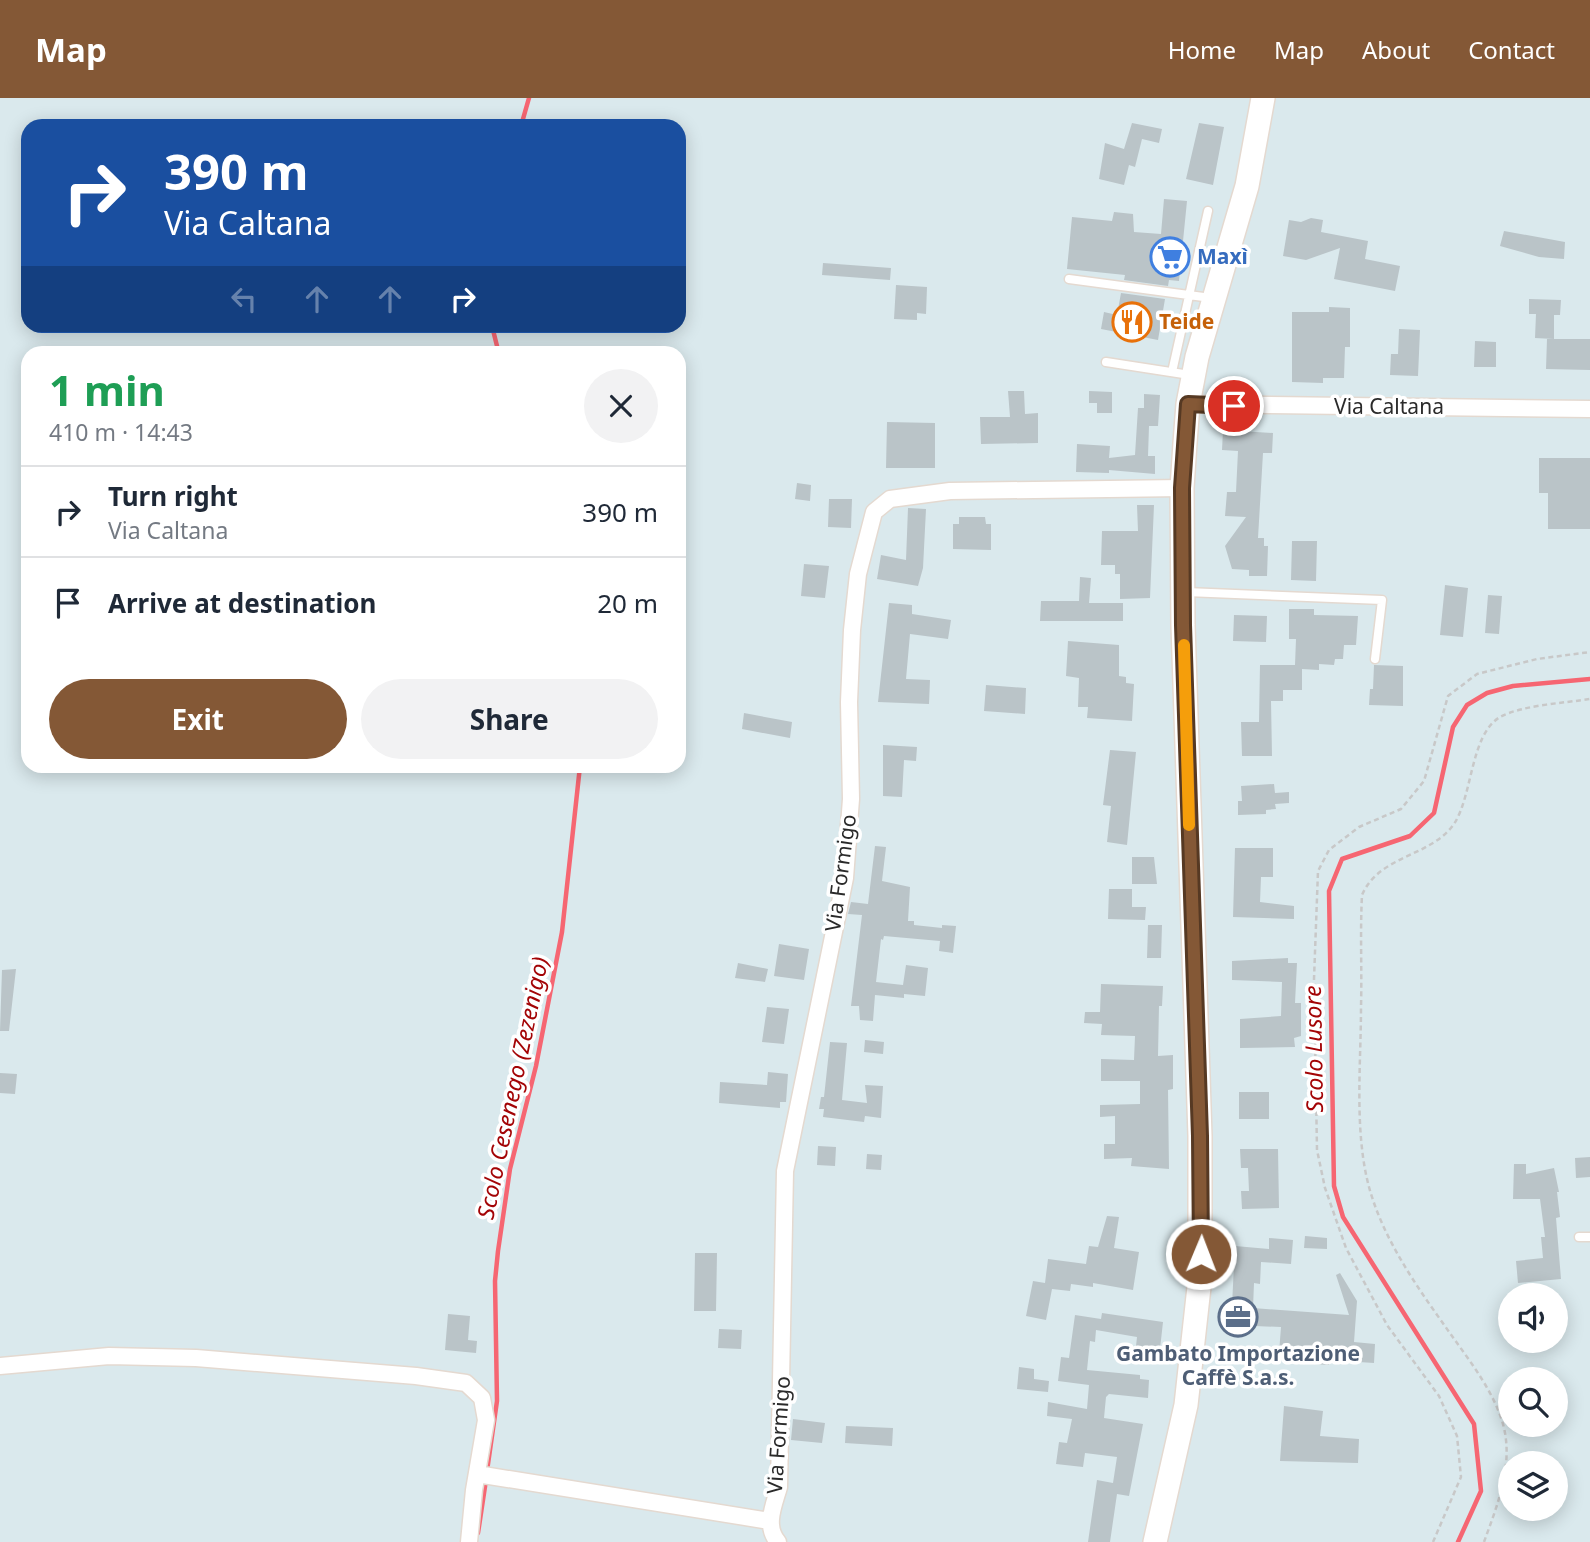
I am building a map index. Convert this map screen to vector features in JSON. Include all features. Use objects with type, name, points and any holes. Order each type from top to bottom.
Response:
[{"type":"main road","points":[[1155,1542],[1186,1405],[1196,1328],[1200,1266],[1200,1136],[1182,488],[1188,404],[1183,374],[1214,298],[1250,173],[1263,98]]},
{"type":"street","name":"Via Caltana","points":[[1188,404],[1590,409]]},
{"type":"street","name":"Via Formigo","points":[[778,1542],[772,1535],[770,1521],[779,1487],[785,1171],[845,878],[851,799],[849,702],[852,630],[858,574],[874,512],[890,499],[950,491],[1182,488]]},
{"type":"street","points":[[0,1366],[74,1358],[154,1357],[256,1362],[466,1383],[476,1390],[484,1405],[485,1420],[485,1475],[469,1542]]},
{"type":"street","points":[[485,1475],[770,1521]]},
{"type":"lane","points":[[1106,362],[1183,374],[1189,293],[1208,211]]},
{"type":"lane","points":[[1069,279],[1214,298]]},
{"type":"lane","points":[[1184,592],[1382,600],[1376,659]]},
{"type":"lane","points":[[1579,1237],[1590,1237]]},
{"type":"path","points":[[1433,1542],[1461,1477],[1457,1436],[1439,1396],[1387,1325],[1346,1248],[1325,1188],[1317,1150],[1314,979],[1318,871],[1329,850],[1359,827],[1401,809],[1424,781],[1448,696],[1478,674],[1536,659],[1590,652]]},
{"type":"path","points":[[1484,1542],[1502,1495],[1506,1458],[1504,1429],[1494,1402],[1471,1363],[1416,1285],[1379,1215],[1369,1187],[1359,1069],[1362,895],[1367,884],[1389,864],[1437,839],[1452,826],[1466,801],[1481,740],[1499,718],[1519,711],[1590,699]]},
{"type":"building","points":[[1132,123],[1162,129],[1159,143],[1142,139],[1135,167],[1129,165],[1124,185],[1099,179],[1105,143],[1124,149]]},
{"type":"building","points":[[1199,123],[1224,127],[1213,185],[1186,179]]},
{"type":"building","points":[[1164,199],[1187,201],[1179,281],[1169,280],[1168,286],[1124,280],[1125,275],[1067,269],[1072,217],[1112,221],[1114,212],[1133,214],[1134,232],[1161,234]]},
{"type":"building","points":[[1311,218],[1323,220],[1321,232],[1368,241],[1365,259],[1400,266],[1395,291],[1334,279],[1340,248],[1306,260],[1283,256],[1289,220],[1301,222]]},
{"type":"building","points":[[1504,231],[1565,242],[1564,259],[1539,257],[1500,246]]},
{"type":"building","points":[[823,263],[891,268],[890,280],[822,275]]},
{"type":"building","points":[[896,285],[927,287],[926,314],[917,313],[917,320],[894,319]]},
{"type":"building","name":"Teide","points":[[1121,293],[1165,299],[1158,340],[1101,329],[1104,312],[1117,315]]},
{"type":"building","points":[[1529,299],[1561,300],[1560,315],[1554,315],[1554,339],[1535,338],[1536,314],[1529,314]]},
{"type":"building","points":[[1329,307],[1350,308],[1350,347],[1345,347],[1344,378],[1323,378],[1323,383],[1292,382],[1292,312],[1329,312]]},
{"type":"building","points":[[1399,329],[1420,330],[1418,376],[1390,375],[1391,354],[1398,354]]},
{"type":"building","points":[[1547,339],[1590,339],[1590,370],[1546,369]]},
{"type":"building","points":[[1475,341],[1496,342],[1496,367],[1474,367]]},
{"type":"building","points":[[1008,391],[1024,391],[1025,414],[1038,413],[1038,443],[981,444],[980,417],[1010,417]]},
{"type":"building","points":[[1089,391],[1112,392],[1112,413],[1097,413],[1097,403],[1089,403]]},
{"type":"building","points":[[1144,394],[1160,395],[1158,426],[1149,426],[1148,456],[1155,456],[1155,474],[1109,470],[1109,473],[1076,472],[1077,444],[1110,446],[1109,458],[1135,455],[1138,408],[1144,408]]},
{"type":"building","points":[[887,422],[935,423],[935,468],[886,468]]},
{"type":"building","points":[[1223,430],[1273,433],[1272,453],[1263,453],[1258,538],[1264,538],[1264,546],[1268,546],[1267,576],[1249,576],[1249,570],[1232,569],[1225,546],[1246,517],[1225,516],[1227,492],[1236,492],[1238,451],[1222,450]]},
{"type":"building","points":[[1539,458],[1590,458],[1590,529],[1548,529],[1548,493],[1539,493]]},
{"type":"building","points":[[797,483],[811,485],[810,501],[795,499]]},
{"type":"building","points":[[829,499],[852,499],[851,528],[828,527]]},
{"type":"building","points":[[1137,505],[1154,505],[1150,598],[1120,599],[1120,574],[1115,574],[1115,565],[1101,565],[1102,531],[1138,531]]},
{"type":"building","points":[[908,508],[926,509],[923,568],[918,586],[877,579],[881,555],[906,560]]},
{"type":"building","points":[[959,517],[985,517],[986,524],[991,524],[991,550],[953,549],[953,524],[959,524]]},
{"type":"building","points":[[1292,541],[1317,541],[1316,581],[1291,580]]},
{"type":"building","points":[[804,564],[829,566],[825,598],[801,596]]},
{"type":"building","points":[[1080,577],[1091,578],[1089,603],[1123,603],[1123,621],[1040,621],[1041,601],[1079,601]]},
{"type":"building","points":[[1445,585],[1468,588],[1463,637],[1440,635]]},
{"type":"building","points":[[1488,595],[1502,596],[1499,634],[1485,633]]},
{"type":"building","points":[[889,603],[912,605],[912,614],[951,620],[948,639],[910,634],[906,679],[930,680],[929,704],[878,702]]},
{"type":"building","points":[[1289,609],[1314,609],[1314,615],[1358,616],[1356,645],[1344,645],[1343,659],[1335,659],[1334,665],[1319,664],[1319,670],[1302,669],[1302,690],[1283,690],[1283,701],[1271,701],[1272,756],[1242,756],[1241,722],[1259,722],[1260,665],[1295,665],[1296,639],[1289,639]]},
{"type":"building","points":[[1234,615],[1267,616],[1266,642],[1233,641]]},
{"type":"building","points":[[1068,641],[1119,645],[1119,676],[1126,677],[1126,683],[1134,684],[1132,721],[1087,718],[1088,707],[1078,707],[1079,678],[1066,676]]},
{"type":"building","points":[[1374,665],[1403,666],[1403,706],[1369,705]]},
{"type":"building","points":[[986,685],[1026,688],[1025,714],[984,711]]},
{"type":"building","points":[[744,713],[792,722],[790,738],[742,729]]},
{"type":"building","points":[[883,745],[917,747],[916,761],[904,760],[902,797],[883,796]]},
{"type":"building","points":[[1110,750],[1136,752],[1127,845],[1107,842],[1111,806],[1103,805]]},
{"type":"building","points":[[1274,784],[1275,793],[1289,792],[1289,803],[1275,804],[1276,809],[1266,810],[1266,814],[1238,815],[1238,801],[1242,801],[1241,786]]},
{"type":"building","points":[[875,846],[886,847],[882,881],[910,887],[908,921],[914,921],[914,925],[942,928],[942,925],[956,926],[953,953],[939,951],[940,941],[884,936],[883,940],[881,939],[876,982],[903,985],[906,965],[928,968],[925,996],[904,994],[904,998],[875,995],[873,1021],[860,1020],[859,1006],[851,1006],[862,915],[848,914],[851,902],[868,904]]},
{"type":"building","points":[[1235,848],[1273,848],[1273,877],[1261,877],[1260,902],[1294,906],[1294,919],[1233,917]]},
{"type":"building","points":[[1132,857],[1154,857],[1157,884],[1132,884]]},
{"type":"building","points":[[1109,889],[1132,889],[1132,907],[1146,907],[1145,920],[1108,919]]},
{"type":"building","points":[[1148,925],[1162,925],[1161,958],[1147,958]]},
{"type":"building","points":[[779,944],[809,949],[804,980],[774,976]]},
{"type":"building","points":[[1288,958],[1288,963],[1297,963],[1295,1003],[1301,1003],[1301,1036],[1294,1038],[1295,1047],[1240,1048],[1240,1019],[1281,1016],[1282,982],[1232,980],[1232,961]]},
{"type":"building","points":[[738,963],[768,969],[765,982],[735,978]]},
{"type":"building","points":[[16,969],[9,1031],[0,1031],[2,970]]},
{"type":"building","points":[[1101,984],[1163,986],[1162,1006],[1159,1006],[1158,1056],[1173,1055],[1173,1089],[1168,1090],[1169,1169],[1131,1166],[1132,1158],[1104,1159],[1104,1144],[1115,1144],[1115,1116],[1100,1117],[1100,1105],[1140,1104],[1140,1081],[1101,1081],[1101,1059],[1134,1060],[1135,1036],[1101,1035],[1102,1024],[1084,1023],[1085,1012],[1100,1012]]},
{"type":"building","points":[[767,1007],[789,1009],[784,1044],[762,1042]]},
{"type":"building","points":[[865,1040],[884,1042],[883,1054],[864,1052]]},
{"type":"building","points":[[830,1042],[847,1043],[842,1100],[867,1103],[865,1085],[883,1086],[881,1118],[865,1116],[864,1122],[823,1117],[824,1109],[819,1109],[821,1097],[824,1097]]},
{"type":"building","points":[[768,1072],[788,1074],[786,1102],[780,1102],[780,1108],[719,1103],[720,1082],[767,1085]]},
{"type":"building","points":[[0,1073],[17,1074],[15,1094],[0,1093]]},
{"type":"building","points":[[1239,1092],[1269,1092],[1269,1119],[1239,1119]]},
{"type":"building","points":[[818,1146],[836,1147],[835,1166],[817,1165]]},
{"type":"building","points":[[1240,1149],[1278,1149],[1279,1208],[1242,1209],[1241,1191],[1249,1191],[1248,1168],[1241,1168]]},
{"type":"building","points":[[867,1154],[882,1155],[881,1170],[866,1169]]},
{"type":"building","points":[[1590,1157],[1590,1177],[1576,1178],[1575,1158]]},
{"type":"building","points":[[1514,1164],[1526,1164],[1526,1174],[1554,1168],[1559,1192],[1560,1217],[1556,1218],[1561,1279],[1518,1283],[1516,1261],[1543,1258],[1541,1237],[1545,1237],[1540,1199],[1513,1199]]},
{"type":"building","points":[[1107,1216],[1119,1217],[1114,1248],[1139,1252],[1133,1290],[1093,1283],[1093,1287],[1071,1284],[1070,1291],[1052,1289],[1046,1320],[1026,1316],[1033,1281],[1045,1283],[1048,1259],[1086,1264],[1089,1246],[1098,1247]]},
{"type":"building","points":[[1305,1236],[1327,1238],[1327,1249],[1304,1248]]},
{"type":"building","points":[[1269,1238],[1293,1240],[1291,1264],[1261,1262],[1260,1284],[1254,1283],[1253,1308],[1349,1315],[1336,1275],[1340,1273],[1357,1301],[1354,1342],[1375,1344],[1374,1363],[1329,1360],[1329,1365],[1315,1364],[1315,1356],[1279,1353],[1281,1327],[1231,1325],[1235,1246],[1269,1249]]},
{"type":"building","points":[[695,1253],[717,1253],[716,1311],[694,1311]]},
{"type":"building","points":[[1102,1313],[1163,1322],[1160,1349],[1136,1346],[1137,1337],[1096,1330],[1095,1342],[1090,1341],[1087,1370],[1140,1375],[1140,1379],[1149,1380],[1148,1398],[1109,1394],[1106,1397],[1104,1418],[1143,1424],[1129,1496],[1117,1494],[1110,1542],[1088,1542],[1097,1480],[1113,1483],[1117,1457],[1085,1453],[1083,1467],[1056,1464],[1059,1442],[1067,1443],[1072,1419],[1047,1416],[1048,1402],[1087,1409],[1089,1385],[1058,1381],[1061,1357],[1069,1358],[1075,1315],[1101,1319]]},
{"type":"building","points":[[448,1314],[470,1316],[468,1340],[477,1341],[476,1353],[445,1350]]},
{"type":"building","points":[[719,1329],[742,1330],[741,1349],[718,1348]]},
{"type":"building","points":[[1019,1367],[1034,1369],[1034,1379],[1049,1381],[1048,1392],[1017,1389]]},
{"type":"building","points":[[1284,1406],[1323,1411],[1320,1436],[1359,1439],[1358,1463],[1280,1461]]},
{"type":"building","points":[[793,1419],[825,1423],[822,1443],[791,1440]]},
{"type":"building","points":[[846,1426],[893,1428],[892,1446],[845,1443]]},
{"type":"waterway","name":"Scolo Cesenego (Zezenigo)","points":[[523,119],[529,98]]},
{"type":"waterway","name":"Scolo Cesenego (Zezenigo)","points":[[494,333],[497,346]]},
{"type":"waterway","name":"Scolo Lusore","points":[[1458,1542],[1481,1491],[1474,1424],[1343,1217],[1334,1186],[1329,891],[1342,859],[1410,836],[1434,813],[1453,727],[1467,705],[1487,693],[1513,686],[1590,679]]},
{"type":"waterway","name":"Scolo Cesenego (Zezenigo)","points":[[487,1471],[497,1401],[495,1281],[498,1251],[510,1169],[536,1066],[562,932],[579,773]]},
{"type":"waterway","name":"Scolo Cesenego (Zezenigo)","points":[[478,1533],[486,1480]]},
{"type":"slow traffic","points":[[1184,645],[1189,825]]},
{"type":"place","name":"Maxì","points":[[1170,257]]},
{"type":"place","name":"Teide","points":[[1132,322]]},
{"type":"place","name":"Gambato Importazione Caffè S.a.s.","points":[[1238,1317]]},
{"type":"route","points":[[1201,1254],[1200,1136],[1183,625],[1182,488],[1188,404],[1234,406]]}]
